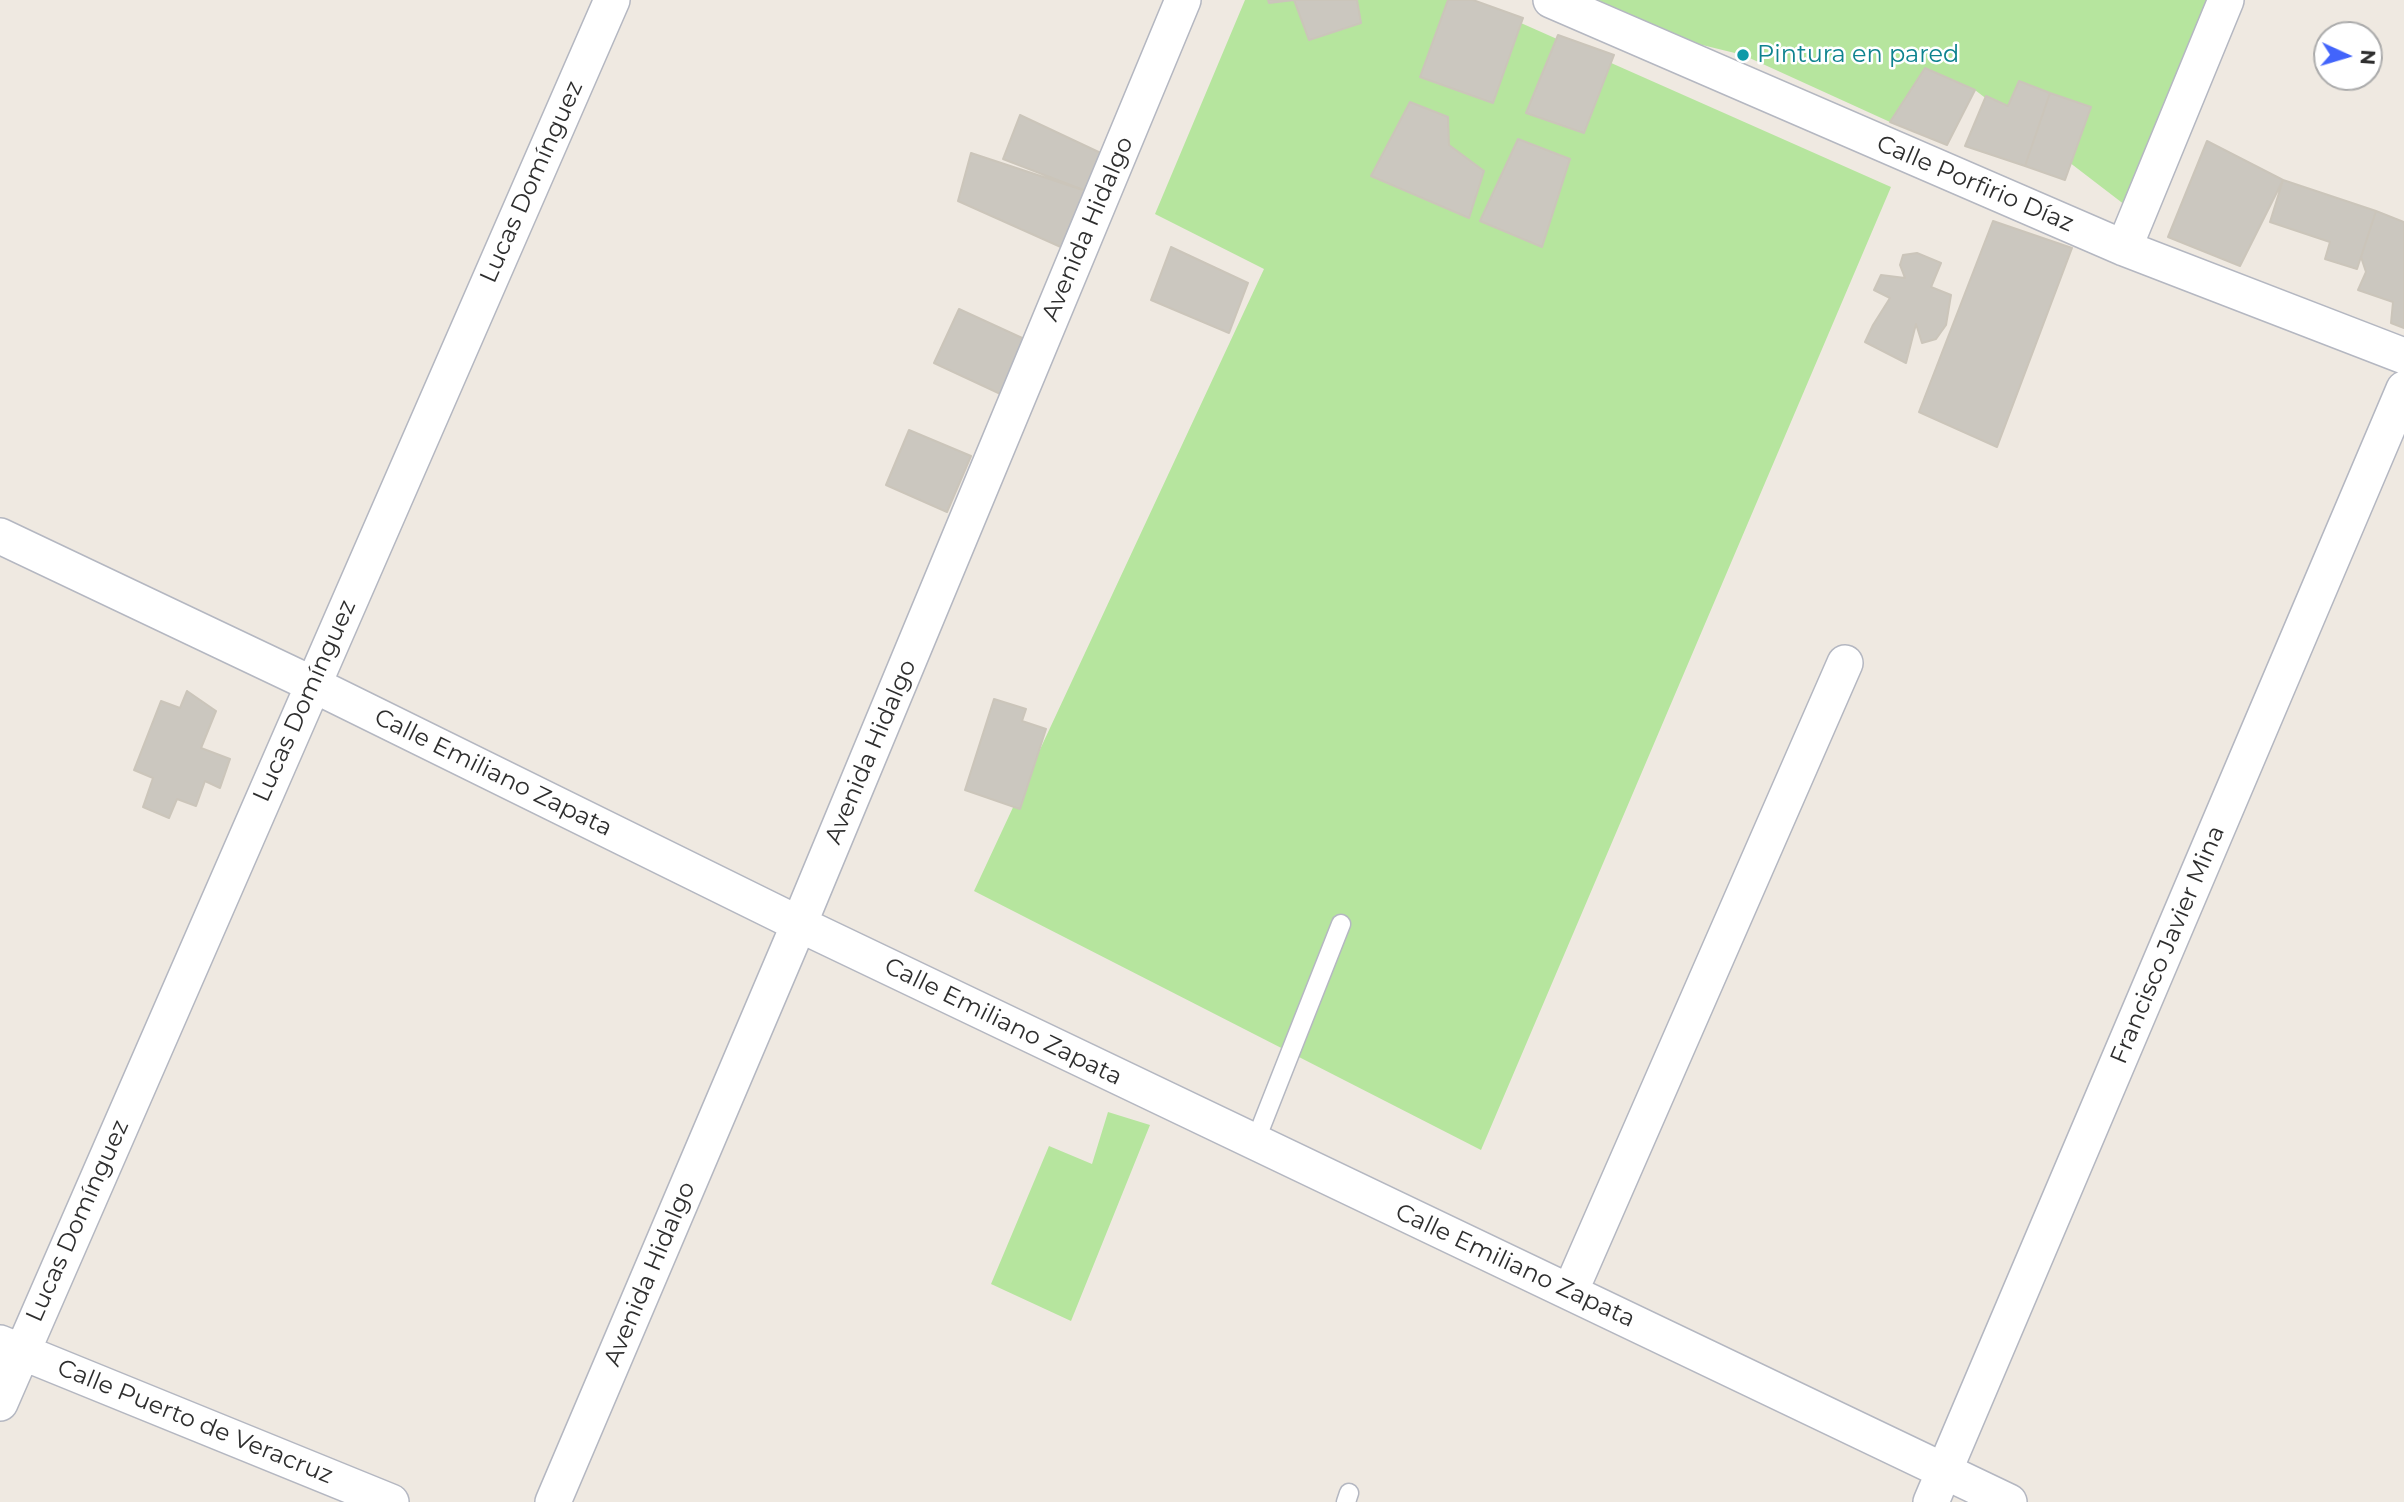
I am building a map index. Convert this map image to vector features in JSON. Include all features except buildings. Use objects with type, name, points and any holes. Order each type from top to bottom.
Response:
[{"type":"street","name":"Lucas Domínguez","points":[[0,1403],[10,1347],[312,684],[612,0]]},
{"type":"street","name":"Avenida Hidalgo","points":[[553,1502],[799,924],[1183,0]]},
{"type":"street","name":"Calle Porfirio Díaz","points":[[1551,0],[2124,248],[2404,356]]},
{"type":"street","points":[[2124,248],[2226,0]]},
{"type":"street","name":"Francisco Javier Mina","points":[[1938,1486],[2404,389]]},
{"type":"street","name":"Calle Emiliano Zapata","points":[[0,536],[312,684],[799,924],[1570,1292],[1938,1486],[2009,1502]]},
{"type":"street","points":[[1570,1292],[1845,663]]},
{"type":"street","name":"Calle Puerto de Veracruz","points":[[10,1347],[391,1502]]},
{"type":"lane","points":[[1255,1142],[1341,924]]},
{"type":"green space","points":[[1245,0],[1469,0],[1891,187],[1481,1150],[974,891],[1264,269],[1155,214]]},
{"type":"green space","points":[[1591,0],[2226,0],[2125,205],[1975,90],[1925,68],[1890,122],[1743,55],[1690,42]]},
{"type":"green space","points":[[1108,1112],[1150,1125],[1071,1321],[991,1284],[1049,1146],[1092,1164]]},
{"type":"place","name":"Pintura en pared","points":[[1743,55]]}]
